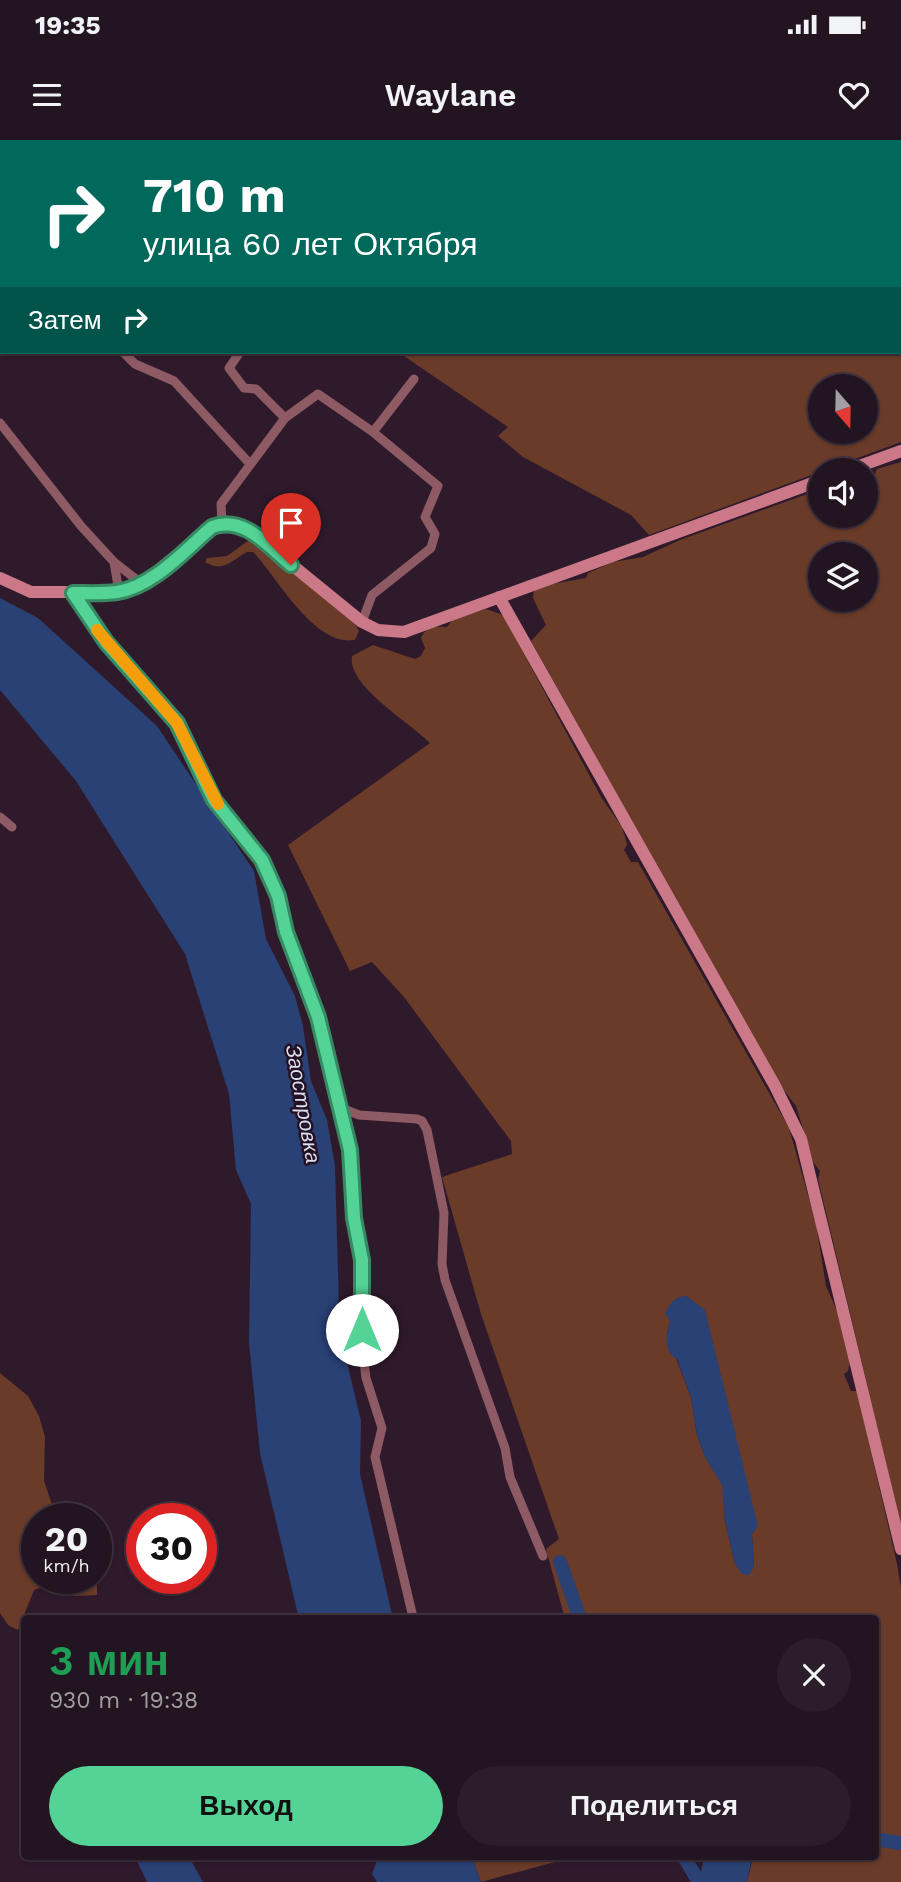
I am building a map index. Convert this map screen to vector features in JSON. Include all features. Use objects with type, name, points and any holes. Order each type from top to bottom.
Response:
[{"type":"street","points":[[125,354],[135,364],[174,381],[250,464]]},
{"type":"street","points":[[237,354],[229,368],[244,388],[257,389],[285,418]]},
{"type":"street","points":[[373,432],[414,379]]},
{"type":"street","points":[[222,523],[221,504],[250,464],[285,418],[318,394],[373,432],[438,486],[425,517],[435,534],[431,548],[372,595],[362,622]]},
{"type":"street","points":[[0,423],[81,526],[114,562],[141,583]]},
{"type":"street","points":[[878,459],[901,451]]},
{"type":"street","points":[[0,578],[31,593],[119,592],[141,583],[212,527],[233,523],[254,534],[362,622],[378,630],[404,632],[808,485]]},
{"type":"street","points":[[114,562],[119,592]]},
{"type":"street","points":[[73,593],[106,642],[177,723],[214,800],[262,860],[278,896],[286,932],[318,1017],[354,1171],[354,1218],[362,1260],[362,1347],[366,1378],[382,1428],[375,1457],[412,1613]]},
{"type":"street","points":[[499,597],[775,1086],[801,1139],[901,1549]]},
{"type":"street","points":[[0,817],[12,827]]},
{"type":"street","points":[[341,1108],[359,1115],[417,1119],[422,1121],[427,1130],[444,1213],[444,1280],[505,1448],[510,1477],[543,1556]]},
{"type":"shaded area","points":[[401,354],[901,354],[901,442],[858,458],[808,458],[808,476],[649,535],[631,515],[523,457],[498,436],[508,427]]},
{"type":"shaded area","points":[[901,462],[901,1526],[818,1179],[820,1171],[813,1162],[796,1106],[780,1085],[531,641],[546,625],[533,598],[534,590],[546,585],[586,578],[588,573],[613,562],[643,557],[680,540],[808,494],[808,528],[878,528],[878,469]]},
{"type":"shaded area","points":[[252,538],[354,622],[359,631],[355,640],[340,639],[325,633],[311,622],[253,552],[247,552],[222,566],[205,562],[207,558],[227,556]]},
{"type":"shaded area","points":[[486,609],[503,615],[601,797],[622,827],[627,844],[624,850],[631,862],[638,862],[789,1128],[816,1223],[826,1286],[837,1311],[850,1362],[848,1371],[844,1374],[851,1391],[857,1391],[901,1588],[901,1882],[747,1882],[752,1860],[879,1860],[879,1615],[564,1615],[546,1549],[559,1539],[481,1314],[442,1177],[512,1154],[511,1141],[404,997],[372,962],[350,971],[288,845],[430,743],[369,691],[353,668],[352,656],[373,645],[415,659],[421,656],[425,648],[421,638],[425,631],[435,627],[447,627],[453,619]],"holes":[[[686,1296],[705,1311],[755,1530],[752,1534],[754,1567],[735,1564],[725,1521],[723,1485],[705,1457],[697,1435],[691,1398],[667,1334],[670,1321]]]},
{"type":"shaded area","points":[[0,1373],[28,1396],[39,1416],[45,1437],[44,1481],[52,1503],[21,1503],[21,1594],[32,1594],[24,1615],[21,1615],[18,1630],[8,1625],[0,1613]]},
{"type":"shaded area","points":[[72,1594],[97,1594],[97,1595]]},
{"type":"shaded area","points":[[473,1860],[562,1860],[481,1882]]},
{"type":"water","name":"Заостровка","points":[[0,598],[38,618],[157,726],[254,871],[266,939],[295,996],[303,1026],[311,1081],[327,1120],[335,1166],[339,1310],[345,1354],[361,1421],[360,1474],[392,1615],[298,1615],[260,1453],[249,1343],[251,1204],[236,1170],[229,1094],[185,954],[76,781],[0,690]]},
{"type":"water","points":[[686,1296],[705,1310],[758,1526],[752,1534],[754,1567],[749,1575],[742,1574],[735,1564],[725,1521],[722,1485],[705,1457],[697,1435],[691,1398],[677,1359],[667,1347],[670,1321],[665,1313],[673,1301]]},
{"type":"water","points":[[136,1860],[191,1860],[203,1882],[147,1882]]},
{"type":"water","points":[[377,1860],[473,1860],[481,1882],[377,1882],[372,1874]]},
{"type":"water","points":[[703,1860],[751,1860],[747,1882],[699,1882]]},
{"type":"waterway","points":[[560,1562],[579,1615]]},
{"type":"waterway","points":[[879,1840],[901,1843]]},
{"type":"waterway","points":[[686,1860],[699,1882]]},
{"type":"slow traffic","points":[[97,630],[177,723],[218,804]]},
{"type":"route","points":[[291,565],[243,527],[222,523],[212,527],[158,572],[133,587],[119,592],[73,593],[106,642],[177,723],[214,800],[262,860],[278,896],[286,932],[318,1017],[350,1150],[354,1171],[354,1218],[362,1260],[362,1330]]}]
